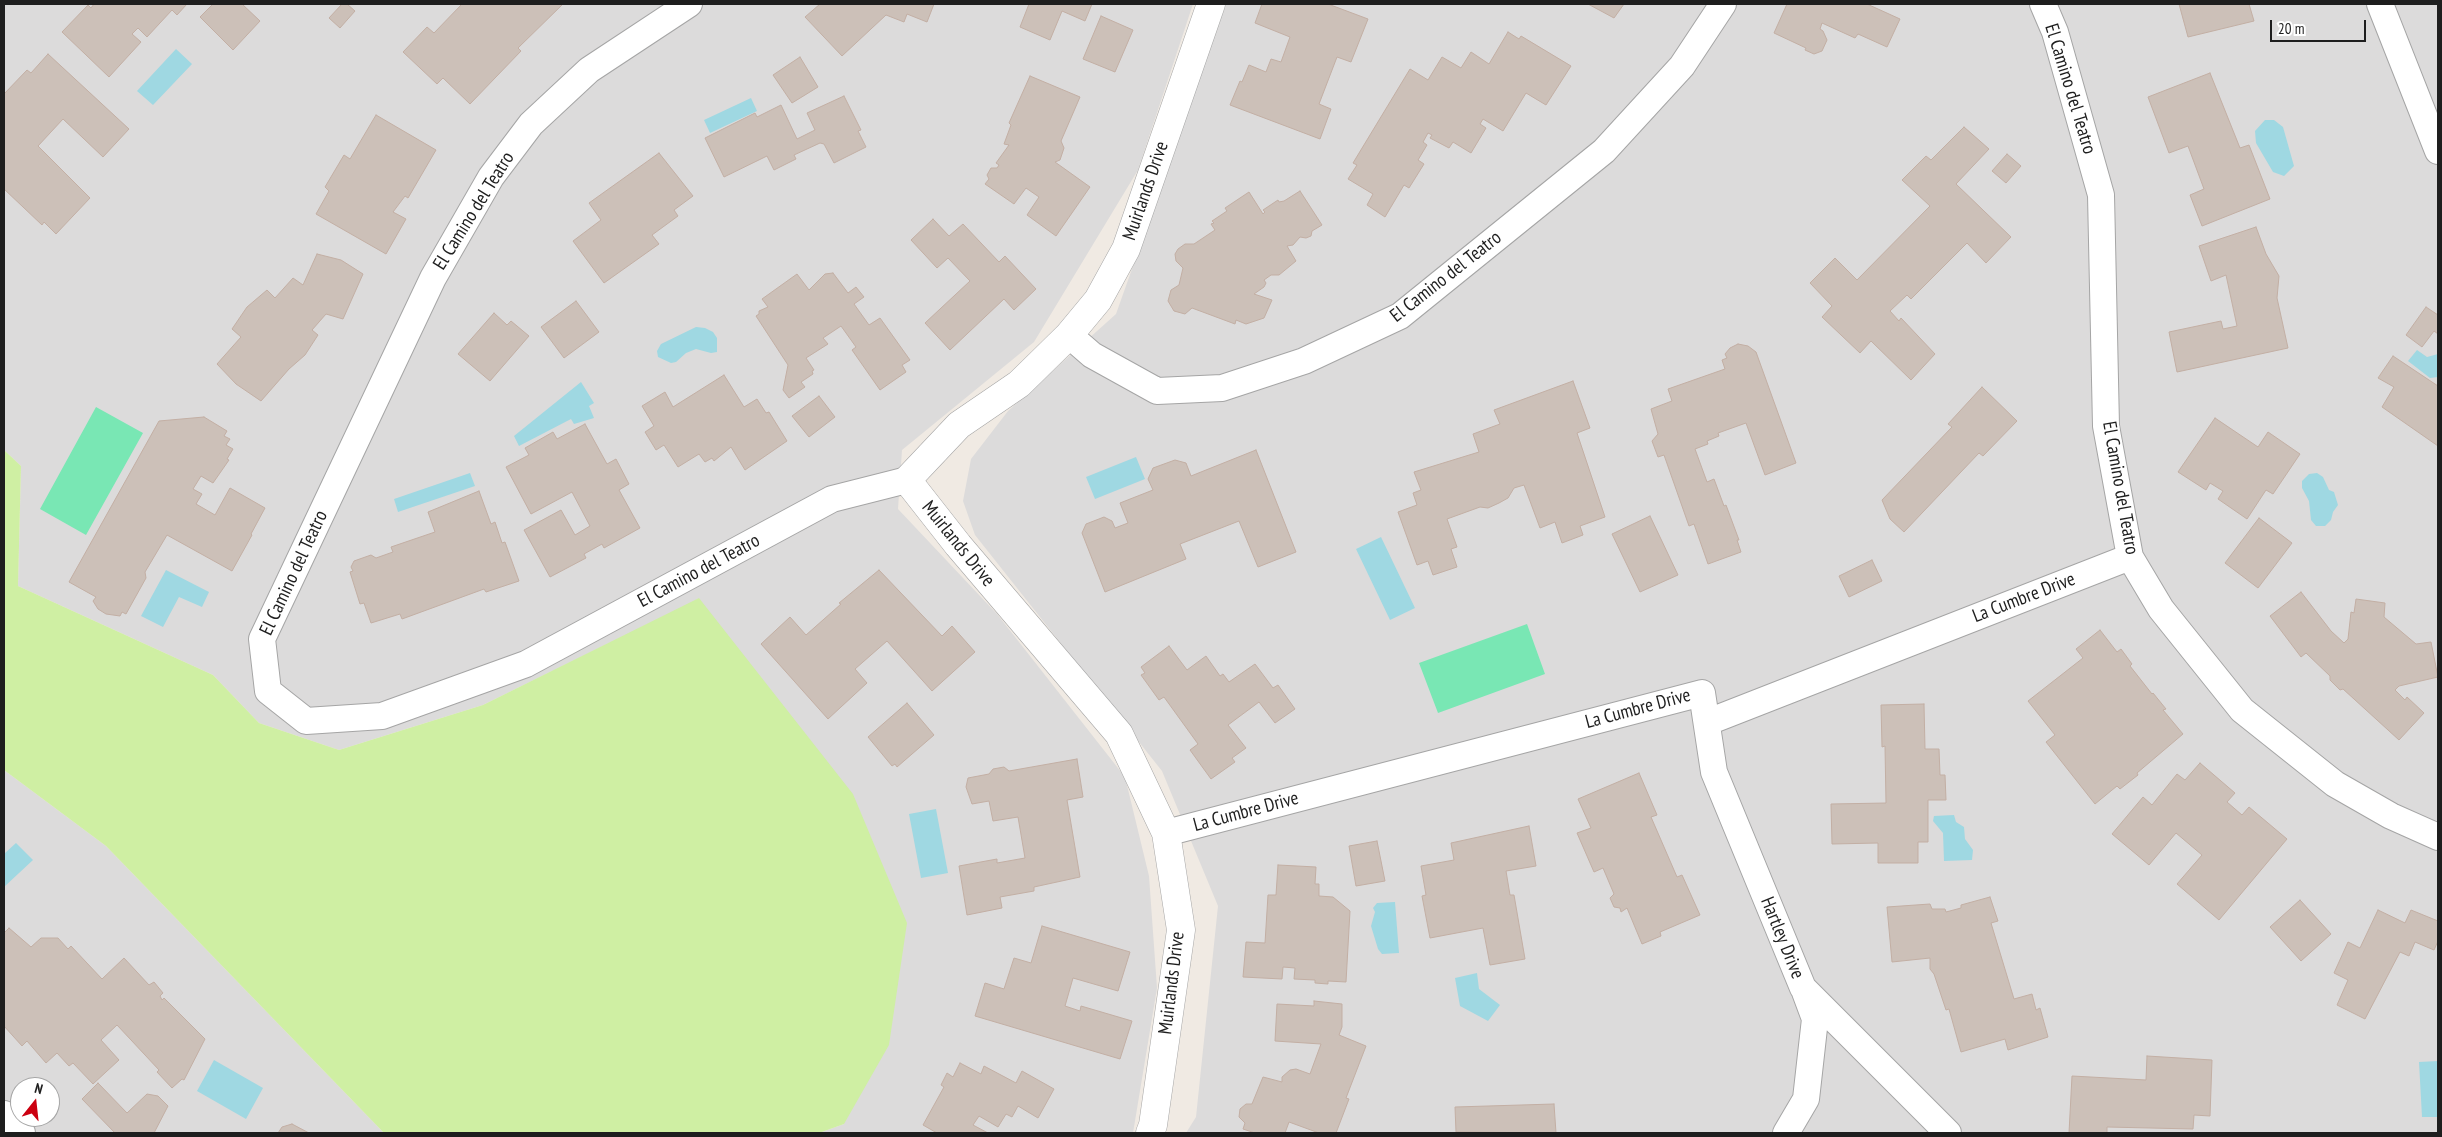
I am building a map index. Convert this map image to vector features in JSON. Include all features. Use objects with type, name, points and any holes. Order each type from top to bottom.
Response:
[{"type":"street","name":"El Camino del Teatro","points":[[689,4],[589,70],[531,124],[490,176],[433,278],[262,639],[268,692],[306,721],[382,716],[526,664],[832,499],[907,480]]},
{"type":"street","name":"Muirlands Drive","points":[[1150,1133],[1153,1125],[1181,930],[1166,833],[1119,734],[958,545],[907,480],[959,425],[1019,384],[1069,335],[1098,300],[1126,249],[1211,4]]},
{"type":"street","name":"El Camino del Teatro","points":[[1069,335],[1092,355],[1157,391],[1222,388],[1304,361],[1400,316],[1604,151],[1682,66],[1723,4]]},
{"type":"street","name":"El Camino del Teatro","points":[[2043,4],[2056,32],[2101,195],[2106,426],[2130,557],[2161,609],[2242,710],[2336,784],[2391,816],[2438,837]]},
{"type":"street","points":[[2380,4],[2438,151]]},
{"type":"street","name":"La Cumbre Drive","points":[[1166,833],[1702,693],[1708,722],[2130,557]]},
{"type":"street","name":"Hartley Drive","points":[[1708,722],[1714,772],[1803,988],[1948,1133]]},
{"type":"street","points":[[1786,1133],[1806,1099],[1815,1019],[1803,988]]},
{"type":"street","points":[[4,1114],[22,1133]]},
{"type":"shaded area","points":[[4,4],[1193,4],[1138,170],[1034,342],[902,450],[898,509],[997,614],[1125,777],[1149,876],[1157,988],[1133,1133],[819,1133],[844,1124],[699,599],[483,705],[339,750],[259,723],[213,675],[18,586],[21,466],[4,450]]},
{"type":"shaded area","points":[[1226,4],[2438,4],[2438,1133],[1186,1133],[1196,1117],[1218,906],[1162,771],[975,535],[963,501],[971,459],[1008,411],[1116,314]]},
{"type":"shaded area","points":[[4,770],[106,846],[384,1133],[4,1133]]},
{"type":"green space","points":[[96,407],[143,433],[86,535],[40,509]]},
{"type":"green space","points":[[4,450],[21,466],[18,586],[213,675],[259,723],[339,750],[483,705],[699,598],[853,794],[907,923],[889,1045],[844,1124],[819,1133],[384,1133],[106,846],[4,770]]},
{"type":"green space","points":[[1527,624],[1545,674],[1438,713],[1419,663]]},
{"type":"water","points":[[176,49],[192,64],[153,105],[137,91]]},
{"type":"water","points":[[751,98],[757,111],[710,133],[704,120]]},
{"type":"water","points":[[2265,120],[2274,120],[2283,127],[2294,166],[2284,176],[2273,172],[2256,143],[2255,131]]},
{"type":"water","points":[[696,327],[705,328],[713,332],[717,338],[717,352],[711,353],[696,349],[686,353],[676,362],[671,363],[658,357],[657,351],[661,344]]},
{"type":"water","points":[[2417,350],[2427,357],[2438,354],[2438,377],[2430,378],[2408,361]]},
{"type":"water","points":[[581,382],[594,403],[589,406],[594,418],[574,424],[571,419],[519,446],[514,436]]},
{"type":"water","points":[[1136,457],[1145,479],[1095,499],[1086,477]]},
{"type":"water","points":[[470,473],[475,486],[398,512],[394,499]]},
{"type":"water","points":[[2317,473],[2323,477],[2329,490],[2334,492],[2338,505],[2333,512],[2331,520],[2325,526],[2316,526],[2311,520],[2309,501],[2302,488],[2302,481],[2309,474]]},
{"type":"water","points":[[1381,537],[1415,608],[1390,620],[1356,549]]},
{"type":"water","points":[[166,570],[209,592],[202,607],[179,597],[163,627],[141,616]]},
{"type":"water","points":[[936,809],[948,873],[921,878],[909,814]]},
{"type":"water","points":[[1954,815],[1956,822],[1964,827],[1965,839],[1973,850],[1972,860],[1944,861],[1943,833],[1933,821],[1934,816]]},
{"type":"water","points":[[16,843],[33,860],[4,887],[4,854]]},
{"type":"water","points":[[1395,902],[1399,953],[1382,954],[1378,949],[1371,926],[1375,912],[1373,908],[1377,903]]},
{"type":"water","points":[[1477,973],[1479,989],[1500,1005],[1488,1021],[1460,1006],[1455,978]]},
{"type":"water","points":[[214,1060],[263,1088],[246,1119],[197,1091]]},
{"type":"water","points":[[2438,1061],[2438,1117],[2422,1117],[2419,1062]]},
{"type":"building","points":[[94,4],[187,4],[177,15],[172,10],[147,37],[138,28],[132,34],[141,42],[109,77],[62,32],[88,5],[91,8]]},
{"type":"building","points":[[213,4],[242,4],[260,21],[233,50],[200,17]]},
{"type":"building","points":[[342,4],[347,4],[355,11],[340,28],[329,18]]},
{"type":"building","points":[[462,4],[563,4],[518,48],[521,51],[470,104],[443,78],[437,84],[403,52],[427,27],[434,33]]},
{"type":"building","points":[[820,4],[934,4],[927,22],[907,14],[904,22],[886,15],[842,56],[805,17]]},
{"type":"building","points":[[1029,4],[1092,4],[1085,21],[1062,11],[1050,40],[1020,27]]},
{"type":"building","points":[[1262,4],[1328,4],[1368,19],[1351,62],[1337,57],[1319,104],[1331,109],[1320,139],[1230,105],[1249,65],[1266,72],[1271,59],[1281,62],[1290,37],[1255,23]]},
{"type":"building","points":[[1588,4],[1624,4],[1614,18]]},
{"type":"building","points":[[1787,4],[1867,4],[1900,19],[1887,47],[1858,34],[1855,38],[1822,23],[1820,29],[1827,40],[1822,51],[1814,54],[1805,50],[1806,48],[1774,33]]},
{"type":"building","points":[[2179,4],[2249,4],[2254,21],[2188,37]]},
{"type":"building","points":[[1101,16],[1133,30],[1115,72],[1083,59]]},
{"type":"building","points":[[1508,32],[1519,39],[1521,36],[1571,66],[1546,105],[1526,93],[1503,131],[1483,119],[1480,124],[1486,128],[1471,153],[1453,142],[1449,148],[1430,138],[1432,135],[1428,133],[1423,142],[1427,145],[1418,160],[1424,164],[1409,188],[1404,185],[1385,217],[1367,205],[1373,194],[1348,179],[1357,165],[1353,163],[1410,69],[1428,80],[1442,57],[1461,68],[1471,52],[1489,64]]},
{"type":"building","points":[[48,54],[129,129],[103,157],[63,119],[38,146],[90,198],[56,234],[44,222],[42,225],[4,189],[4,94],[27,70],[31,73]]},
{"type":"building","points":[[800,57],[818,87],[792,103],[773,75]]},
{"type":"building","points":[[2210,73],[2240,148],[2249,145],[2270,199],[2202,226],[2190,195],[2204,189],[2188,146],[2169,153],[2148,97]]},
{"type":"building","points":[[1030,76],[1080,97],[1061,141],[1064,148],[1060,160],[1055,162],[1090,187],[1056,236],[1027,215],[1039,197],[1026,188],[1014,204],[985,184],[989,179],[987,175],[991,168],[997,168],[999,165],[996,163],[1009,145],[1004,144],[1011,125],[1009,123]]},
{"type":"building","points":[[844,96],[861,130],[858,131],[866,147],[834,163],[824,144],[820,143],[794,155],[796,159],[774,170],[767,156],[724,177],[705,138],[755,113],[757,117],[781,105],[797,139],[815,130],[807,113]]},
{"type":"building","points":[[376,115],[436,150],[408,198],[405,196],[393,212],[406,219],[386,254],[316,214],[329,191],[325,187],[344,155],[350,159]]},
{"type":"building","points":[[1964,127],[1989,149],[1956,184],[2011,237],[1986,263],[1967,243],[1911,299],[1907,295],[1890,311],[1899,321],[1901,318],[1935,354],[1911,380],[1871,341],[1860,353],[1822,317],[1832,306],[1810,283],[1835,258],[1857,280],[1930,206],[1902,180],[1926,156],[1931,160]]},
{"type":"building","points":[[659,153],[693,196],[674,210],[678,216],[652,235],[659,244],[604,283],[573,241],[601,220],[589,203]]},
{"type":"building","points":[[2007,154],[2021,166],[2006,183],[1992,171]]},
{"type":"building","points":[[1300,191],[1322,225],[1312,231],[1311,236],[1306,238],[1300,237],[1293,245],[1287,246],[1296,261],[1279,275],[1271,275],[1264,280],[1266,283],[1264,287],[1254,294],[1272,300],[1264,318],[1246,324],[1236,320],[1235,324],[1192,308],[1185,314],[1174,311],[1168,301],[1171,290],[1179,285],[1183,268],[1176,261],[1175,254],[1178,249],[1185,244],[1194,244],[1215,230],[1211,224],[1214,223],[1212,221],[1227,211],[1225,208],[1249,192],[1263,214],[1265,212],[1263,210],[1278,200],[1279,202],[1284,201]]},
{"type":"building","points":[[933,219],[949,236],[963,224],[999,262],[1005,256],[1036,289],[1014,310],[1004,299],[950,350],[925,323],[970,281],[948,258],[937,268],[911,240]]},
{"type":"building","points":[[2256,227],[2266,254],[2279,276],[2277,298],[2288,348],[2177,372],[2169,332],[2221,321],[2223,329],[2237,326],[2226,275],[2211,281],[2199,246]]},
{"type":"building","points":[[317,254],[341,260],[363,274],[343,319],[326,314],[312,330],[318,335],[305,355],[289,369],[261,401],[236,384],[217,364],[241,337],[232,329],[247,307],[267,290],[275,298],[293,278],[303,285]]},
{"type":"building","points":[[833,273],[848,293],[856,287],[864,297],[854,304],[869,325],[880,318],[910,360],[902,365],[906,372],[880,390],[852,350],[856,347],[841,326],[823,338],[828,344],[806,358],[814,370],[812,371],[813,374],[801,382],[805,387],[789,398],[783,390],[788,365],[756,316],[759,314],[759,311],[768,307],[762,299],[797,274],[809,290],[825,274]]},
{"type":"building","points":[[576,301],[599,332],[564,358],[541,327]]},
{"type":"building","points":[[2426,307],[2438,315],[2438,334],[2434,331],[2422,347],[2406,335]]},
{"type":"building","points":[[494,313],[507,325],[511,321],[529,336],[490,381],[458,354]]},
{"type":"building","points":[[1738,344],[1748,346],[1756,352],[1796,463],[1765,475],[1746,423],[1718,433],[1719,436],[1707,441],[1708,444],[1695,449],[1707,482],[1714,479],[1724,506],[1726,505],[1739,540],[1737,540],[1741,552],[1708,564],[1694,524],[1689,526],[1664,455],[1658,457],[1652,441],[1658,434],[1651,409],[1672,401],[1668,389],[1725,369],[1722,360],[1727,358],[1725,354],[1730,348]]},
{"type":"building","points":[[2393,356],[2438,386],[2438,446],[2382,407],[2394,387],[2378,378]]},
{"type":"building","points":[[724,375],[744,407],[757,399],[766,413],[769,412],[787,441],[745,470],[731,447],[714,461],[712,458],[705,462],[699,454],[678,467],[664,445],[656,450],[645,432],[654,426],[642,406],[665,392],[673,407]]},
{"type":"building","points":[[1573,381],[1590,428],[1577,433],[1605,517],[1580,526],[1583,535],[1562,543],[1555,522],[1540,528],[1524,485],[1514,488],[1508,498],[1488,508],[1480,507],[1447,519],[1457,547],[1451,549],[1457,567],[1433,575],[1428,561],[1417,565],[1398,512],[1417,505],[1413,493],[1421,490],[1414,472],[1479,452],[1473,434],[1500,424],[1494,410]]},
{"type":"building","points":[[1982,387],[2017,421],[1983,456],[1979,453],[1904,532],[1890,519],[1882,500],[1952,427],[1948,424]]},
{"type":"building","points":[[819,396],[835,417],[809,437],[792,416]]},
{"type":"building","points":[[204,417],[227,431],[224,436],[230,439],[226,445],[233,449],[227,459],[229,460],[213,483],[201,476],[193,489],[202,494],[196,504],[215,515],[230,488],[265,508],[252,535],[232,571],[167,535],[145,572],[146,578],[126,614],[122,612],[120,616],[106,614],[98,609],[93,601],[96,597],[69,582],[159,421]]},
{"type":"building","points":[[2215,418],[2258,447],[2268,432],[2300,454],[2273,494],[2266,490],[2247,519],[2218,499],[2223,491],[2210,483],[2206,490],[2178,472]]},
{"type":"building","points":[[585,424],[607,464],[616,459],[629,484],[619,490],[640,528],[604,548],[602,544],[584,554],[586,558],[550,577],[524,530],[561,510],[575,535],[590,526],[572,492],[531,514],[506,467],[529,455],[525,448],[553,432],[557,439]]},
{"type":"building","points":[[1256,450],[1296,552],[1258,567],[1239,521],[1180,544],[1186,559],[1105,592],[1082,533],[1086,524],[1104,517],[1112,521],[1115,528],[1128,523],[1120,503],[1153,490],[1148,479],[1153,468],[1175,460],[1186,463],[1191,476]]},
{"type":"building","points":[[479,491],[491,524],[495,522],[502,543],[505,542],[519,581],[486,592],[484,589],[402,619],[400,614],[371,623],[364,603],[360,604],[350,572],[353,571],[351,567],[354,561],[371,555],[376,558],[393,552],[391,547],[435,532],[428,512]]},
{"type":"building","points":[[1650,516],[1678,575],[1640,592],[1612,534]]},
{"type":"building","points":[[2259,518],[2292,543],[2258,588],[2225,563]]},
{"type":"building","points":[[1872,560],[1882,581],[1849,597],[1839,576]]},
{"type":"building","points":[[879,570],[942,636],[952,626],[975,652],[932,691],[887,641],[855,669],[867,683],[828,719],[761,644],[790,617],[806,635],[841,604],[839,603]]},
{"type":"building","points":[[2301,592],[2331,631],[2344,643],[2348,639],[2351,612],[2354,613],[2356,599],[2385,603],[2384,617],[2416,644],[2431,642],[2438,677],[2399,686],[2395,690],[2405,700],[2407,697],[2424,713],[2399,740],[2343,689],[2340,690],[2330,680],[2330,676],[2306,653],[2301,657],[2270,616]]},
{"type":"building","points":[[2100,630],[2117,652],[2121,649],[2132,664],[2130,666],[2166,709],[2163,710],[2183,734],[2137,773],[2138,775],[2120,789],[2117,786],[2095,804],[2046,742],[2055,735],[2028,701],[2083,658],[2076,649]]},
{"type":"building","points":[[1169,646],[1187,670],[1206,656],[1220,676],[1223,674],[1229,682],[1255,664],[1273,688],[1278,685],[1295,709],[1275,723],[1259,702],[1228,725],[1246,748],[1232,758],[1235,762],[1211,779],[1190,750],[1198,744],[1164,697],[1159,700],[1141,675],[1145,673],[1141,667]]},
{"type":"building","points":[[907,703],[934,735],[897,767],[895,764],[892,766],[868,737]]},
{"type":"building","points":[[1924,704],[1925,749],[1939,749],[1940,775],[1945,775],[1946,800],[1928,800],[1928,842],[1918,842],[1918,863],[1878,863],[1878,843],[1832,844],[1831,804],[1886,803],[1885,746],[1882,747],[1881,705]]},
{"type":"building","points":[[1077,759],[1083,797],[1067,800],[1080,877],[1034,887],[1034,891],[1000,897],[1002,908],[967,915],[959,866],[997,859],[997,863],[1025,858],[1018,817],[993,821],[989,801],[972,804],[966,787],[968,778],[989,774],[993,769],[1004,767],[1009,771]]},
{"type":"building","points":[[2200,763],[2235,793],[2227,802],[2242,815],[2249,807],[2287,839],[2219,920],[2177,884],[2202,855],[2176,833],[2149,865],[2112,834],[2143,797],[2152,805],[2177,774],[2185,780]]},
{"type":"building","points":[[1639,773],[1657,815],[1651,817],[1677,877],[1682,875],[1700,915],[1660,932],[1661,936],[1642,944],[1627,908],[1621,912],[1620,908],[1614,907],[1610,898],[1614,894],[1603,868],[1594,872],[1577,833],[1591,828],[1578,799]]},
{"type":"building","points":[[1529,826],[1536,866],[1506,871],[1510,895],[1514,895],[1525,959],[1490,965],[1483,928],[1430,938],[1422,896],[1426,895],[1421,866],[1454,860],[1451,843]]},
{"type":"building","points":[[1377,841],[1385,881],[1356,886],[1349,846]]},
{"type":"building","points":[[1278,865],[1316,867],[1315,884],[1319,884],[1319,896],[1333,897],[1350,911],[1346,982],[1328,981],[1328,984],[1315,983],[1315,980],[1294,979],[1295,968],[1283,967],[1282,979],[1243,977],[1246,942],[1265,943],[1268,895],[1276,895]]},
{"type":"building","points":[[1990,897],[1998,921],[1991,923],[2014,999],[2032,994],[2036,1010],[2040,1008],[2048,1037],[2008,1050],[2005,1039],[1961,1052],[1949,1009],[1946,1010],[1934,974],[1930,969],[1930,958],[1892,962],[1887,907],[1930,904],[1932,909],[1945,909],[1946,912],[1961,908],[1961,905]]},
{"type":"building","points":[[2300,900],[2331,934],[2301,961],[2270,927]]},
{"type":"building","points":[[2378,910],[2405,923],[2411,910],[2438,921],[2438,941],[2434,950],[2415,942],[2409,956],[2400,952],[2365,1019],[2337,1005],[2348,980],[2334,973],[2348,942],[2360,948]]},
{"type":"building","points":[[1042,926],[1130,952],[1118,991],[1073,978],[1065,1006],[1080,1011],[1081,1006],[1132,1021],[1120,1059],[975,1016],[985,983],[1004,989],[1014,958],[1031,963]]},
{"type":"building","points":[[9,928],[31,947],[41,938],[58,938],[68,949],[71,946],[102,979],[124,958],[149,985],[154,982],[163,993],[160,996],[162,1000],[164,998],[205,1039],[184,1080],[182,1079],[172,1088],[157,1072],[159,1070],[117,1025],[101,1040],[119,1060],[93,1084],[73,1063],[69,1066],[57,1053],[46,1063],[27,1041],[22,1046],[4,1026],[4,933]]},
{"type":"building","points":[[1314,1001],[1342,1004],[1342,1027],[1339,1035],[1366,1046],[1346,1098],[1349,1099],[1336,1133],[1319,1133],[1289,1122],[1285,1133],[1255,1133],[1243,1129],[1245,1123],[1239,1117],[1240,1109],[1246,1104],[1252,1104],[1263,1077],[1282,1082],[1282,1077],[1290,1070],[1296,1069],[1310,1074],[1321,1044],[1275,1041],[1277,1004],[1314,1006]]},
{"type":"building","points":[[2147,1056],[2212,1060],[2210,1116],[2194,1115],[2193,1129],[2107,1127],[2107,1133],[2069,1133],[2072,1076],[2146,1080]]},
{"type":"building","points":[[960,1063],[981,1074],[984,1066],[1016,1083],[1022,1071],[1054,1089],[1038,1118],[1018,1106],[1012,1117],[1006,1114],[998,1127],[979,1116],[973,1125],[988,1133],[937,1133],[923,1125],[944,1087],[941,1085],[947,1073],[953,1077]]},
{"type":"building","points":[[98,1083],[127,1113],[147,1094],[158,1096],[168,1106],[154,1133],[115,1133],[82,1099]]},
{"type":"building","points":[[1554,1104],[1556,1133],[1456,1132],[1455,1107]]},
{"type":"building","points":[[292,1124],[309,1133],[278,1133],[282,1127]]}]
